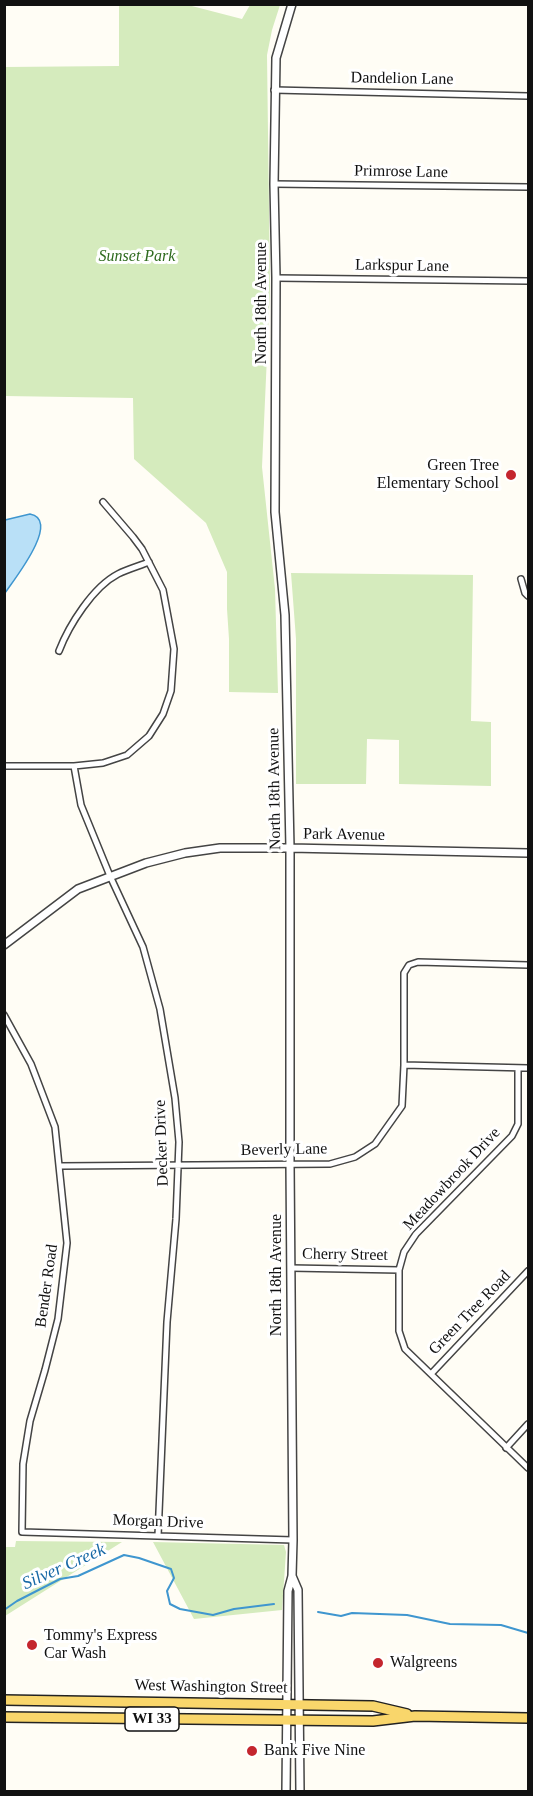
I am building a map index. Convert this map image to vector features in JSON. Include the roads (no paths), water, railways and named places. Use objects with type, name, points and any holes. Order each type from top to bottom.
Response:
[{"type":"main road","name":"West Washington Street","points":[[4,1700],[373,1706],[415,1716]]},
{"type":"main road","name":"West Washington Street","points":[[4,1717],[373,1721],[415,1716],[528,1718]]},
{"type":"street","name":"North 18th Avenue","points":[[286,1791],[288,1591],[292,1576],[293,1540],[290,848],[285,615],[275,512],[274,90],[276,58],[292,4]]},
{"type":"street","name":"Dandelion Lane","points":[[274,90],[528,96]]},
{"type":"street","name":"Primrose Lane","points":[[274,184],[528,187]]},
{"type":"street","name":"Larkspur Lane","points":[[276,278],[528,281]]},
{"type":"street","points":[[4,766],[74,766],[103,763],[127,755],[149,736],[164,714],[171,690],[174,649],[163,590],[133,537],[103,502]]},
{"type":"street","points":[[59,651],[65,636],[95,593],[117,574],[149,562]]},
{"type":"street","points":[[521,579],[528,596]]},
{"type":"street","name":"Decker Drive","points":[[74,766],[81,805],[110,876],[143,947],[160,1009],[175,1098],[179,1143],[176,1219],[167,1322],[158,1536]]},
{"type":"street","name":"Park Avenue","points":[[4,945],[78,890],[146,863],[186,853],[220,848],[290,848],[528,853]]},
{"type":"street","name":"Beverly Lane","points":[[60,1166],[330,1164],[355,1157],[375,1144],[402,1106],[404,973],[409,965],[418,962],[528,965]]},
{"type":"street","name":"Bender Road","points":[[4,1015],[31,1064],[55,1127],[67,1243],[58,1319],[28,1432],[23,1464],[22,1532]]},
{"type":"street","points":[[404,1065],[528,1068]]},
{"type":"street","name":"Meadowbrook Drive","points":[[518,1068],[518,1124],[512,1136],[416,1234],[404,1252],[399,1269],[399,1331],[405,1349],[528,1468]]},
{"type":"street","name":"Cherry Street","points":[[291,1268],[399,1269]]},
{"type":"street","name":"Green Tree Road","points":[[430,1374],[528,1271]]},
{"type":"street","points":[[506,1448],[528,1424]]},
{"type":"street","name":"Morgan Drive","points":[[22,1532],[293,1540]]},
{"type":"street","name":"North 18th Avenue","points":[[292,1576],[298,1590],[300,1791]]},
{"type":"water","points":[[30,514],[38,519],[41,527],[38,538],[25,564],[5,593],[5,520]]},
{"type":"waterway","name":"Silver Creek","points":[[4,1610],[60,1579],[78,1576],[124,1555],[171,1569],[174,1578],[167,1591],[170,1604],[180,1609],[213,1615],[234,1609],[274,1604]]},
{"type":"waterway","name":"Silver Creek","points":[[318,1612],[341,1616],[352,1613],[407,1615],[450,1624],[501,1625],[528,1633]]},
{"type":"place","name":"Green Tree Elementary School","points":[[511,475]]},
{"type":"place","name":"Tommy's Express Car Wash","points":[[32,1645]]},
{"type":"place","name":"Walgreens","points":[[378,1663]]},
{"type":"place","name":"Bank Five Nine","points":[[252,1751]]},
{"type":"park label","name":"Sunset Park","points":[[137,257]]}]
